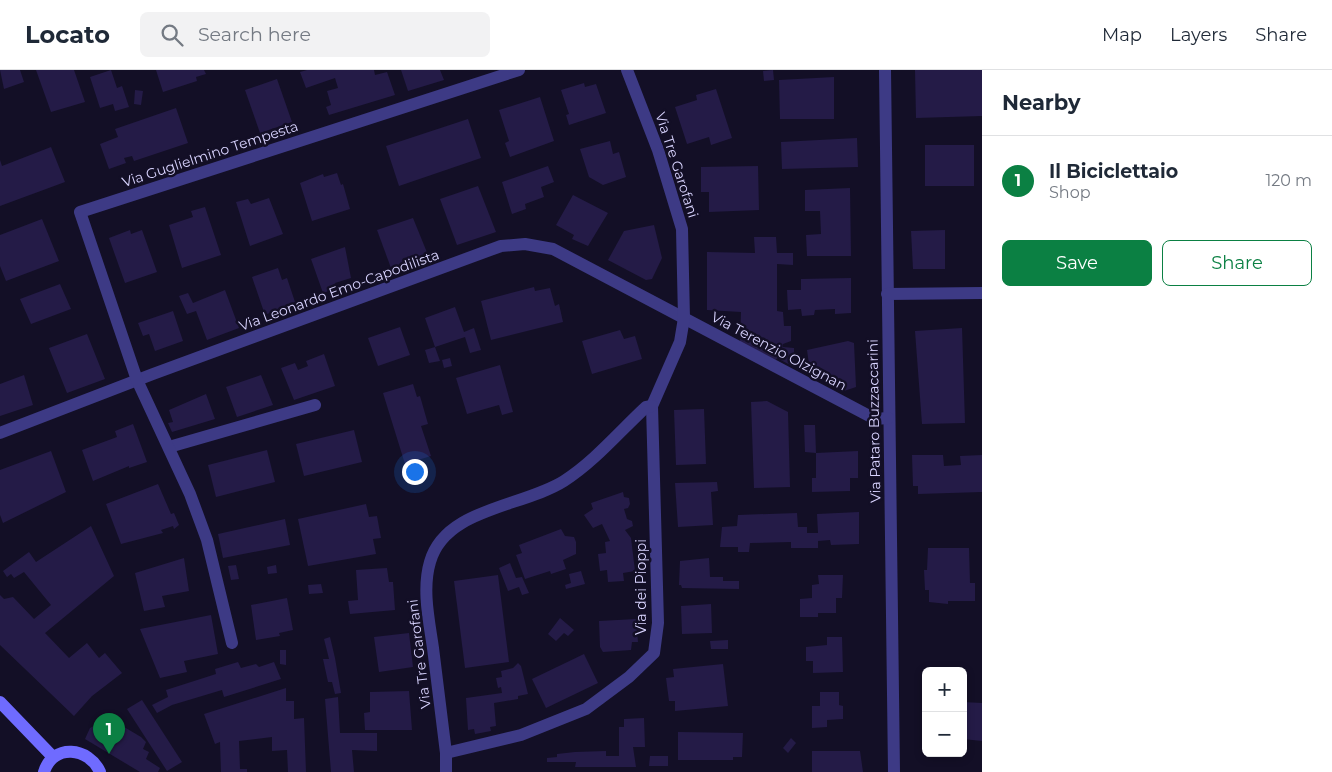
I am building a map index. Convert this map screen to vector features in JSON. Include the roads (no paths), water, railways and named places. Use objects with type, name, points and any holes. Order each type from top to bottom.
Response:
[{"type":"main road","points":[[0,702],[53,757]]},
{"type":"main road","points":[[44,772],[53,757],[67,752],[84,754],[91,758],[100,772]]},
{"type":"street","name":"Via Guglielmino Tempesta","points":[[137,380],[80,212],[519,70]]},
{"type":"street","name":"Via Tre Garofani","points":[[446,772],[446,753],[426,596],[430,562],[439,542],[463,520],[512,504],[564,481],[598,455],[646,407],[652,406],[680,342],[684,318],[682,229],[658,150],[628,70]]},
{"type":"street","name":"Via Pataro Buzzaccarini","points":[[885,70],[894,772]]},
{"type":"street","name":"Via Leonardo Emo-Capodilista","points":[[0,433],[137,380],[501,246],[525,244],[553,249],[684,318]]},
{"type":"street","points":[[887,294],[982,293]]},
{"type":"street","name":"Via Terenzio Olzignan","points":[[684,318],[875,419],[888,418]]},
{"type":"street","points":[[137,380],[190,494],[207,540],[232,643]]},
{"type":"street","points":[[169,447],[315,405]]},
{"type":"street","name":"Via dei Pioppi","points":[[446,753],[521,735],[586,709],[629,677],[654,653],[658,622],[652,406]]},
{"type":"place","name":"Il Biciclettaio","points":[[109,754]]}]
